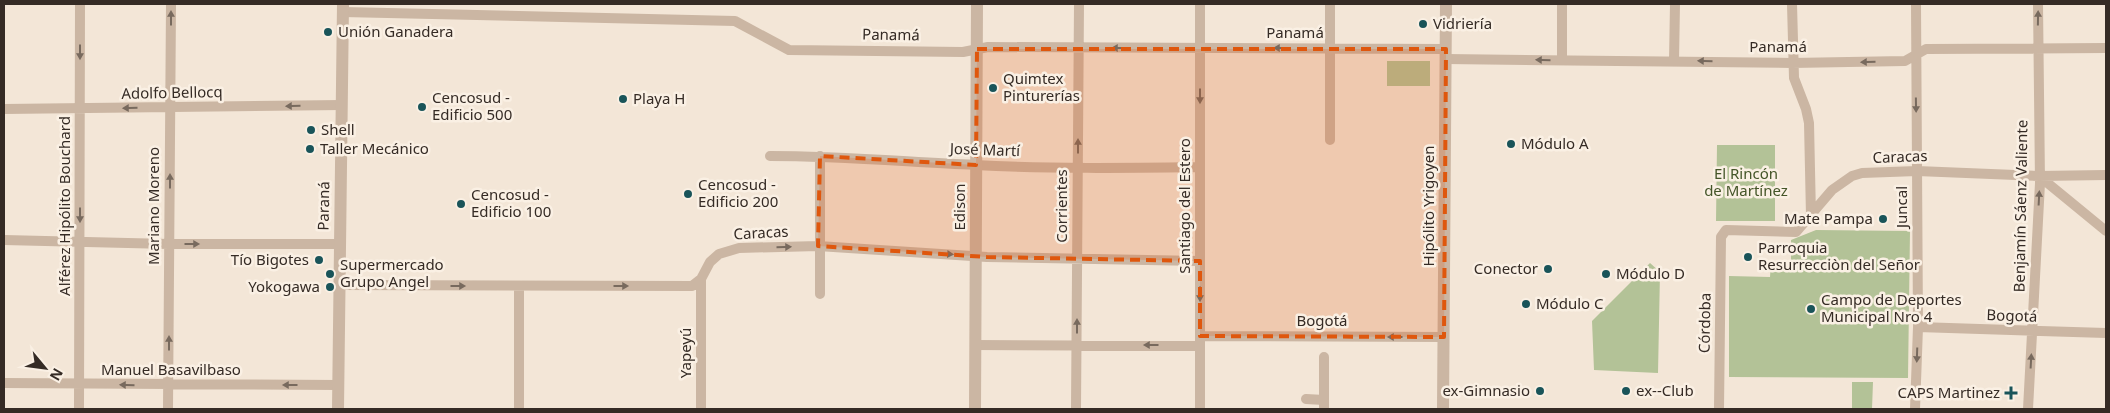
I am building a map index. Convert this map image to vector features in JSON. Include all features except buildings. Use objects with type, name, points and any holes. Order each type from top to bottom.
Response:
[{"type":"street","name":"Alférez Hipólito Bouchard","points":[[79,409],[80,4]]},
{"type":"street","name":"Mariano Moreno","points":[[168,409],[171,4]]},
{"type":"street","name":"Edison","points":[[975,409],[977,4]]},
{"type":"street","name":"Corrientes","points":[[1076,409],[1079,4]]},
{"type":"street","name":"Santiago del Estero","points":[[1200,4],[1200,409]]},
{"type":"street","points":[[1330,4],[1330,140]]},
{"type":"street","name":"Hipólito Yrigoyen","points":[[1443,409],[1446,4]]},
{"type":"street","points":[[1562,4],[1562,60]]},
{"type":"street","points":[[1674,61],[1675,4]]},
{"type":"street","points":[[1792,4],[1792,63],[1794,78],[1806,109],[1809,123],[1809,195],[1811,216]]},
{"type":"street","name":"Juncal","points":[[1915,409],[1918,327],[1916,4]]},
{"type":"street","name":"Benjamín Sáenz Valiente","points":[[2028,409],[2039,176],[2038,4]]},
{"type":"street","name":"Panamá","points":[[343,8],[734,21],[789,50],[963,52],[977,49],[1330,48],[1562,60],[1792,63],[1905,61],[1926,49],[2106,48]]},
{"type":"street","name":"Paraná","points":[[338,409],[343,8]]},
{"type":"street","name":"Adolfo Bellocq","points":[[4,110],[342,105]]},
{"type":"street","name":"José Martí","points":[[770,156],[820,156],[976,165],[1078,168],[1200,168]]},
{"type":"street","points":[[820,156],[818,246],[820,294]]},
{"type":"street","name":"Caracas","points":[[1721,236],[1726,230],[1796,232],[1832,190],[1852,176],[1918,171],[2039,176],[2106,175]]},
{"type":"street","points":[[2039,176],[2106,230]]},
{"type":"street","name":"Córdoba","points":[[1719,409],[1721,236]]},
{"type":"street","points":[[4,240],[169,244],[340,244]]},
{"type":"street","name":"Caracas","points":[[701,279],[710,262],[725,250],[739,248],[818,246],[1077,260],[1200,260]]},
{"type":"street","points":[[340,285],[692,286],[701,279]]},
{"type":"street","name":"Yapeyú","points":[[701,279],[701,409]]},
{"type":"street","points":[[518,409],[519,286]]},
{"type":"street","name":"Bogotá","points":[[1918,327],[2032,332],[2106,332]]},
{"type":"street","name":"Bogotá","points":[[975,345],[1077,345],[1444,337]]},
{"type":"street","points":[[1306,399],[1324,404],[1324,357]]},
{"type":"street","name":"Manuel Basavilbaso","points":[[4,383],[339,385]]},
{"type":"highlighted area","points":[[977,49],[1446,49],[1444,337],[1200,336],[1200,261],[987,257],[818,246],[820,156],[976,165]]},
{"type":"green space","points":[[1387,61],[1430,61],[1430,86],[1387,86]]},
{"type":"green space","name":"El Rincón de Martínez","points":[[1717,145],[1775,145],[1775,221],[1716,221]]},
{"type":"green space","name":"Campo de Deportes Municipal Nro 4","points":[[1816,230],[1910,231],[1908,378],[1729,377],[1729,276],[1770,277],[1771,262],[1791,262],[1791,240]]},
{"type":"green space","points":[[1650,263],[1660,272],[1658,373],[1594,370],[1592,321]]},
{"type":"green space","points":[[1852,382],[1873,382],[1872,409],[1852,409]]},
{"type":"place","name":"Vidriería","points":[[1423,24]]},
{"type":"place","name":"Unión Ganadera","points":[[328,32]]},
{"type":"place","name":"Quimtex Pinturerías","points":[[993,88]]},
{"type":"place","name":"Playa H","points":[[623,99]]},
{"type":"place","name":"Cencosud - Edificio 500","points":[[422,107]]},
{"type":"place","name":"Shell","points":[[311,130]]},
{"type":"place","name":"Módulo A","points":[[1511,144]]},
{"type":"place","name":"Taller Mecánico","points":[[310,149]]},
{"type":"place","name":"Cencosud - Edificio 200","points":[[688,194]]},
{"type":"place","name":"Cencosud - Edificio 100","points":[[461,204]]},
{"type":"place","name":"Mate Pampa","points":[[1883,219]]},
{"type":"place","name":"Parroquia Resurrecciòn del Señor","points":[[1748,257]]},
{"type":"place","name":"Tío Bigotes","points":[[319,260]]},
{"type":"place","name":"Conector","points":[[1548,269]]},
{"type":"place","name":"Supermercado Grupo Angel","points":[[330,274]]},
{"type":"place","name":"Módulo D","points":[[1606,274]]},
{"type":"place","name":"Yokogawa","points":[[330,287]]},
{"type":"place","name":"Módulo C","points":[[1526,304]]},
{"type":"place","name":"Campo de Deportes Municipal Nro 4","points":[[1811,309]]},
{"type":"place","name":"ex-Gimnasio","points":[[1540,391]]},
{"type":"place","name":"ex--Club","points":[[1626,391]]},
{"type":"place","name":"CAPS Martinez","points":[[2011,393]]}]
